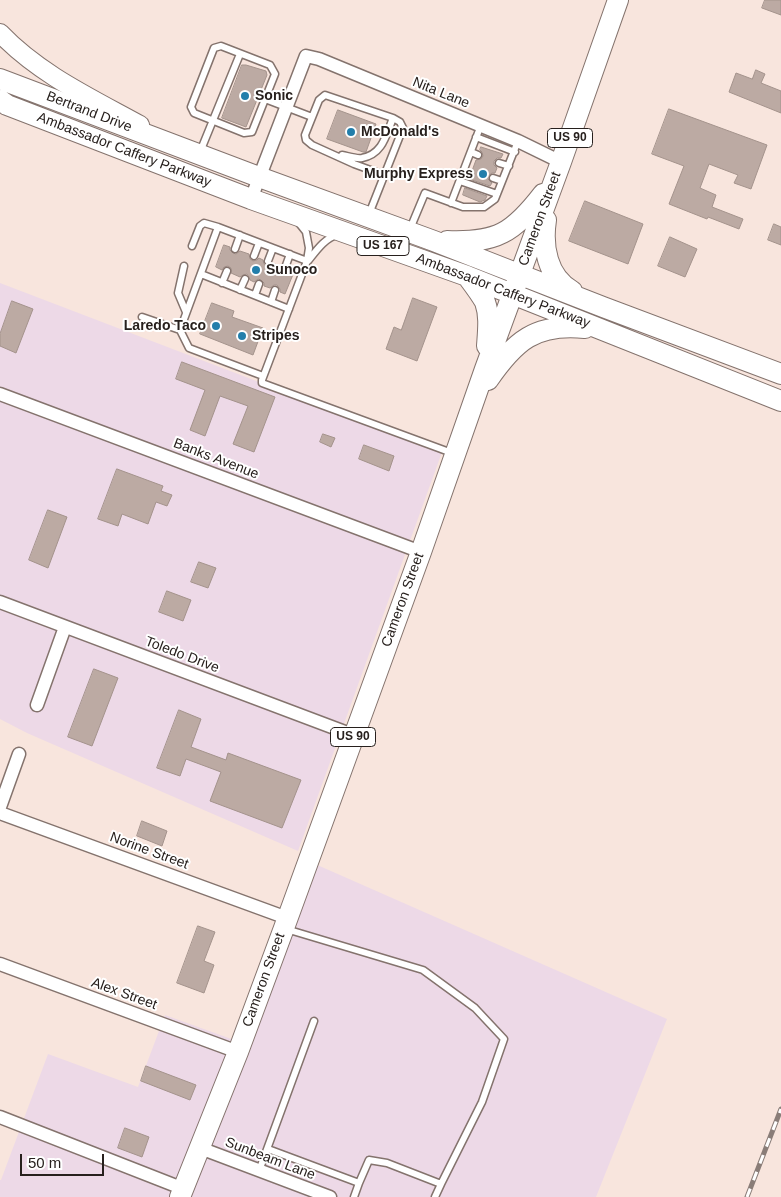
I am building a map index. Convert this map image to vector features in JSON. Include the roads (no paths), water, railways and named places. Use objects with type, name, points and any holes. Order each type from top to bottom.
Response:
[{"type":"main road","name":"Cameron Street","points":[[182,1193],[238,1052],[286,923],[618,0]]},
{"type":"main road","points":[[0,34],[20,52],[61,82],[178,146]]},
{"type":"main road","name":"Bertrand Drive","points":[[0,79],[178,146]]},
{"type":"main road","name":"Ambassador Caffery Parkway","points":[[2,103],[251,199],[467,276],[781,400]]},
{"type":"main road","name":"Ambassador Caffery Parkway","points":[[178,146],[368,216],[772,370]]},
{"type":"main road","points":[[434,241],[479,241],[494,237],[508,230],[531,210],[555,178]]},
{"type":"main road","points":[[555,178],[544,230],[545,252],[553,272],[564,287],[603,307]]},
{"type":"main road","points":[[467,276],[482,298],[488,312],[485,368]]},
{"type":"main road","points":[[474,400],[510,350],[525,338],[537,332],[568,326],[606,330]]},
{"type":"street","name":"Nita Lane","points":[[286,107],[306,56],[319,59],[479,131],[517,146],[555,178]]},
{"type":"street","points":[[251,199],[286,107]]},
{"type":"street","name":"Banks Avenue","points":[[0,394],[421,552]]},
{"type":"street","name":"Toledo Drive","points":[[0,602],[353,735]]},
{"type":"street","points":[[37,705],[65,627]]},
{"type":"street","points":[[0,806],[19,754]]},
{"type":"street","name":"Norine Street","points":[[0,813],[286,923]]},
{"type":"street","name":"Alex Street","points":[[0,964],[238,1052]]},
{"type":"street","points":[[0,1117],[182,1193]]},
{"type":"street","name":"Sunbeam Lane","points":[[200,1148],[330,1197]]},
{"type":"lane","points":[[220,46],[270,66],[275,74],[265,99],[252,132],[244,133],[194,113],[191,107],[210,56],[214,48],[220,46]]},
{"type":"lane","points":[[200,154],[240,54]]},
{"type":"lane","points":[[368,216],[403,128],[400,122],[392,118],[325,94],[319,100],[305,135],[306,140],[330,154],[384,175]]},
{"type":"lane","points":[[265,99],[312,117]]},
{"type":"lane","points":[[330,154],[361,159],[375,153],[382,146],[392,118]]},
{"type":"lane","points":[[451,203],[479,131]]},
{"type":"lane","points":[[409,232],[425,193],[463,207],[484,207],[495,199],[517,146]]},
{"type":"lane","points":[[471,152],[478,155]]},
{"type":"lane","points":[[499,163],[509,166]]},
{"type":"lane","points":[[465,167],[472,170]]},
{"type":"lane","points":[[493,178],[502,181]]},
{"type":"lane","points":[[460,181],[497,194]]},
{"type":"lane","points":[[291,213],[306,232],[309,248],[307,262],[262,383],[455,454]]},
{"type":"lane","points":[[192,246],[200,226],[204,223],[240,235],[307,262]]},
{"type":"lane","points":[[180,330],[218,227]]},
{"type":"lane","points":[[307,262],[324,242],[334,236],[349,234]]},
{"type":"lane","points":[[235,249],[240,235]]},
{"type":"lane","points":[[254,256],[259,243]]},
{"type":"lane","points":[[268,261],[273,248]]},
{"type":"lane","points":[[284,268],[290,254]]},
{"type":"lane","points":[[184,266],[178,293],[186,312]]},
{"type":"lane","points":[[222,282],[227,272]]},
{"type":"lane","points":[[201,274],[289,309]]},
{"type":"lane","points":[[240,290],[245,279]]},
{"type":"lane","points":[[255,295],[259,284]]},
{"type":"lane","points":[[271,302],[275,290]]},
{"type":"lane","points":[[142,317],[180,330],[189,348],[264,376]]},
{"type":"lane","points":[[286,923],[423,970],[475,1008],[504,1039],[482,1102],[435,1197]]},
{"type":"lane","points":[[260,1171],[314,1022]]},
{"type":"lane","points":[[268,1148],[359,1182]]},
{"type":"lane","points":[[354,1197],[369,1160],[387,1164],[441,1184]]},
{"type":"railway","points":[[747,1197],[781,1109]]},
{"type":"place","name":"Sonic","points":[[245,96]]},
{"type":"place","name":"McDonald's","points":[[351,132]]},
{"type":"place","name":"Murphy Express","points":[[483,174]]},
{"type":"place","name":"Sunoco","points":[[256,270]]},
{"type":"place","name":"Laredo Taco","points":[[216,326]]},
{"type":"place","name":"Stripes","points":[[242,336]]}]
